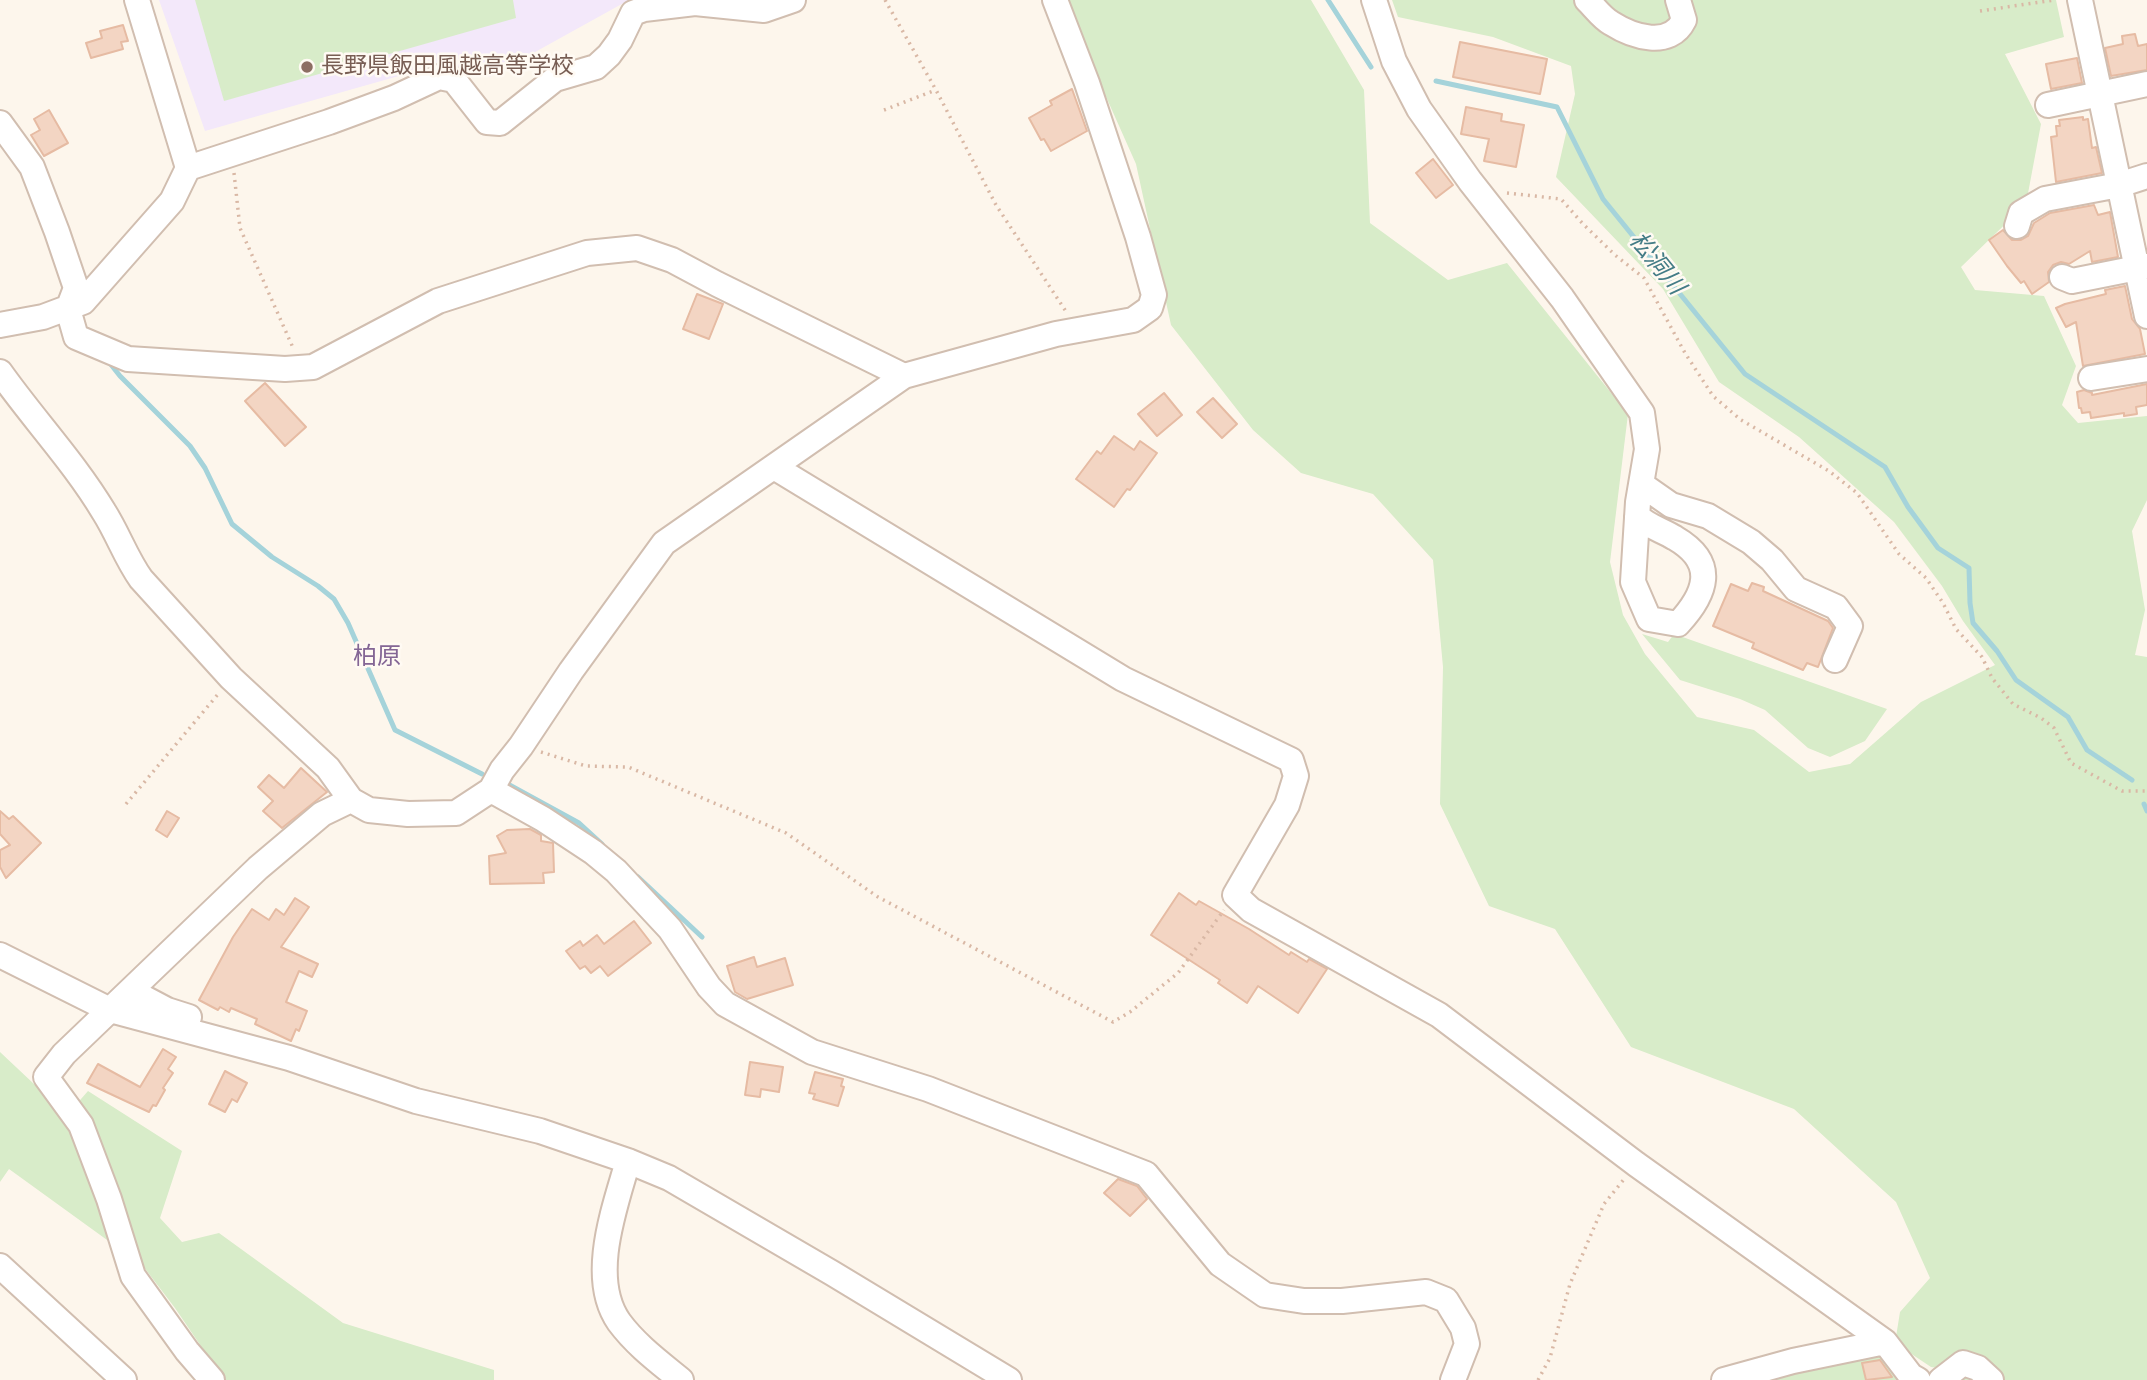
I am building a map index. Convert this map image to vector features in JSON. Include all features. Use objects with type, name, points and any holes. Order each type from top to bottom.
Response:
[{"type":"street","points":[[0,325],[43,317],[83,302],[172,201],[188,168],[137,0]]},
{"type":"street","points":[[188,168],[381,103],[439,77],[454,79],[487,122],[500,123],[555,79],[596,67],[610,55],[633,13],[644,9],[695,3],[764,10],[793,0]]},
{"type":"street","points":[[5,391],[63,452],[105,513],[141,579],[232,678],[328,768],[351,800],[369,810],[408,814],[456,813],[491,790],[571,671],[664,544],[904,376],[1056,334],[1133,320],[1150,308],[1154,295],[1138,237],[1087,83],[1055,0]]},
{"type":"street","points":[[1374,0],[1394,61],[1419,109],[1477,190],[1562,298],[1642,413],[1647,449],[1638,501],[1671,505],[1708,516],[1751,542],[1772,560],[1796,589],[1836,607],[1850,626],[1835,660]]},
{"type":"street","points":[[1587,0],[1609,22],[1632,34],[1648,38],[1673,35],[1679,29],[1684,20],[1678,0]]},
{"type":"street","points":[[2080,0],[2119,185],[2143,267],[2147,316]]},
{"type":"street","points":[[2048,105],[2147,84]]},
{"type":"street","points":[[0,123],[32,167],[57,232],[76,288],[68,309],[76,337],[128,359],[285,369],[313,367],[438,301],[587,253],[636,248],[672,260],[904,376]]},
{"type":"street","points":[[2017,226],[2021,213],[2045,199],[2119,185],[2147,176]]},
{"type":"street","points":[[2062,277],[2072,281],[2143,267]]},
{"type":"street","points":[[2091,378],[2147,369]]},
{"type":"street","points":[[774,467],[1123,679],[1291,760],[1296,776],[1287,805],[1235,895],[1251,911],[1439,1015],[1636,1164],[1885,1342],[1911,1376],[1918,1380]]},
{"type":"street","points":[[491,790],[543,819],[593,852],[616,871],[670,929],[709,987],[725,1004],[812,1052],[928,1089],[1146,1174],[1220,1264],[1265,1295],[1304,1301],[1342,1301],[1426,1292],[1446,1300],[1463,1328],[1467,1344],[1453,1380]]},
{"type":"street","points":[[212,1380],[187,1352],[133,1276],[109,1199],[81,1125],[46,1077],[64,1054],[269,859],[322,814],[351,800]]},
{"type":"street","points":[[0,955],[110,1010],[289,1058],[416,1101],[540,1131],[669,1178],[1009,1380]]},
{"type":"street","points":[[131,991],[167,1010],[247,1034]]},
{"type":"street","points":[[628,1161],[606,1239],[606,1290],[617,1319],[640,1348],[681,1380]]},
{"type":"street","points":[[0,1266],[124,1380]]},
{"type":"street","points":[[1724,1380],[1793,1361],[1885,1342]]},
{"type":"street","points":[[1941,1380],[1963,1363],[1978,1368],[1991,1380]]},
{"type":"path","points":[[885,0],[996,205],[1069,316],[1084,329]]},
{"type":"path","points":[[1980,11],[2054,0]]},
{"type":"path","points":[[884,110],[936,90]]},
{"type":"path","points":[[233,154],[240,228],[302,368]]},
{"type":"path","points":[[1477,190],[1561,198],[1599,240],[1644,278],[1685,353],[1713,396],[1741,421],[1829,471],[1857,493],[1899,554],[1926,578],[1956,629],[1982,657],[1992,678],[2013,704],[2054,728],[2071,763],[2122,791],[2147,791]]},
{"type":"path","points":[[126,804],[232,678]]},
{"type":"path","points":[[521,747],[586,766],[628,767],[786,833],[878,897],[1113,1021],[1130,1012],[1178,973],[1235,895]]},
{"type":"path","points":[[1538,1380],[1550,1358],[1570,1284],[1604,1204],[1636,1164]]},
{"type":"shaded area","name":"長野県飯田風越高等学校","points":[[159,0],[629,0],[490,77],[441,64],[205,131]]},
{"type":"green space","points":[[195,0],[513,0],[516,18],[224,101]]},
{"type":"green space","points":[[1063,0],[1311,0],[1364,90],[1370,223],[1448,280],[1507,263],[1628,414],[1610,562],[1623,615],[1645,654],[1697,717],[1754,730],[1809,772],[1850,764],[1921,702],[1995,665],[1942,586],[1894,522],[1799,437],[1719,382],[1663,289],[1556,177],[1575,94],[1571,66],[1493,37],[1398,17],[1392,0],[2056,0],[2064,37],[2005,54],[2041,124],[2026,204],[1961,267],[1975,290],[2044,296],[2076,366],[2062,405],[2078,423],[2147,416],[2147,500],[2132,531],[2145,610],[2135,655],[2147,657],[2147,1380],[1749,1380],[1891,1352],[1928,1374],[1963,1372],[1931,1367],[1895,1343],[1900,1312],[1930,1278],[1896,1202],[1794,1109],[1631,1047],[1555,929],[1489,906],[1440,804],[1443,667],[1433,560],[1373,494],[1301,473],[1253,430],[1171,325],[1136,164]]},
{"type":"green space","points":[[1642,634],[1668,642],[1674,634],[1887,709],[1865,741],[1830,757],[1808,748],[1765,710],[1680,680]]},
{"type":"green space","points":[[0,1052],[67,1115],[88,1091],[182,1151],[160,1218],[182,1242],[219,1233],[343,1323],[494,1370],[494,1380],[224,1380],[143,1266],[9,1169],[0,1182]]},
{"type":"building","points":[[123,25],[128,41],[121,42],[123,49],[91,58],[86,43],[102,38],[100,31]]},
{"type":"building","points":[[2135,34],[2138,46],[2147,44],[2147,70],[2111,76],[2105,48],[2123,44],[2122,36]]},
{"type":"building","points":[[1460,42],[1547,59],[1540,94],[1453,77]]},
{"type":"building","points":[[2077,58],[2082,83],[2051,89],[2046,64]]},
{"type":"building","points":[[1072,89],[1087,131],[1051,151],[1044,139],[1041,140],[1029,118],[1052,105],[1050,101]]},
{"type":"building","points":[[1466,107],[1502,114],[1501,121],[1524,125],[1516,167],[1484,161],[1489,139],[1461,134]]},
{"type":"building","points":[[49,110],[68,143],[44,156],[31,135],[40,130],[34,119]]},
{"type":"building","points":[[2083,117],[2083,120],[2088,119],[2092,148],[2096,147],[2102,173],[2056,182],[2051,137],[2057,136],[2056,126],[2060,126],[2059,120]]},
{"type":"building","points":[[1433,159],[1453,185],[1436,198],[1416,173]]},
{"type":"building","points":[[2094,205],[2098,215],[2110,212],[2118,257],[2092,262],[2090,251],[2069,264],[2061,262],[2053,265],[2048,272],[2049,282],[2032,294],[2024,281],[2021,283],[2007,266],[1989,240],[2003,230],[2012,240],[2021,240],[2028,236],[2034,223],[2050,213]]},
{"type":"building","points":[[2125,286],[2132,319],[2140,329],[2145,354],[2083,366],[2076,322],[2066,327],[2056,308],[2106,294],[2105,290]]},
{"type":"building","points":[[697,294],[723,304],[709,339],[683,329]]},
{"type":"building","points":[[265,383],[306,427],[285,446],[245,401]]},
{"type":"building","points":[[2147,384],[2147,405],[2136,407],[2137,414],[2124,416],[2124,413],[2091,418],[2090,412],[2082,413],[2079,408],[2077,392],[2084,390],[2092,395]]},
{"type":"building","points":[[1164,393],[1182,415],[1157,436],[1138,414]]},
{"type":"building","points":[[1213,398],[1237,424],[1222,438],[1197,412]]},
{"type":"building","points":[[1114,436],[1134,450],[1140,441],[1157,453],[1114,507],[1076,479],[1097,451],[1101,454]]},
{"type":"building","points":[[1752,583],[1764,587],[1763,591],[1828,621],[1833,628],[1818,667],[1807,663],[1803,670],[1752,648],[1754,643],[1713,626],[1731,584],[1748,591]]},
{"type":"building","points":[[301,768],[327,792],[282,828],[263,811],[273,801],[258,787],[269,775],[284,788]]},
{"type":"building","points":[[0,811],[9,819],[13,816],[41,843],[6,878],[0,867],[0,850],[10,845],[0,834]]},
{"type":"building","points":[[167,811],[179,818],[167,837],[156,830]]},
{"type":"building","points":[[530,829],[541,835],[541,841],[553,843],[554,872],[543,873],[544,883],[490,884],[489,856],[506,853],[497,836],[507,830]]},
{"type":"building","points":[[1179,893],[1196,905],[1199,901],[1249,929],[1289,955],[1291,952],[1307,962],[1309,959],[1327,969],[1298,1013],[1258,986],[1247,1003],[1218,983],[1220,980],[1151,935]]},
{"type":"building","points":[[295,898],[309,907],[281,947],[318,964],[312,977],[299,971],[286,1002],[307,1011],[299,1031],[296,1029],[291,1041],[255,1024],[257,1019],[231,1008],[229,1012],[220,1007],[218,1010],[199,1000],[233,937],[252,909],[269,920],[276,909],[284,915]]},
{"type":"building","points":[[634,921],[651,943],[608,976],[600,966],[591,973],[585,966],[580,969],[566,951],[580,941],[583,946],[597,935],[604,944]]},
{"type":"building","points":[[754,957],[757,967],[785,958],[793,985],[747,999],[735,992],[727,966]]},
{"type":"building","points":[[163,1049],[176,1057],[168,1069],[173,1073],[156,1106],[153,1105],[149,1112],[87,1083],[98,1064],[140,1087]]},
{"type":"building","points":[[750,1062],[783,1067],[779,1092],[761,1089],[760,1097],[745,1095]]},
{"type":"building","points":[[225,1071],[247,1083],[237,1102],[232,1099],[225,1112],[209,1104]]},
{"type":"building","points":[[815,1072],[843,1079],[841,1086],[844,1087],[838,1106],[813,1099],[815,1094],[809,1093]]},
{"type":"building","points":[[1118,1179],[1137,1186],[1147,1199],[1130,1216],[1104,1193]]},
{"type":"building","points":[[1880,1360],[1892,1377],[1866,1380],[1862,1363]]},
{"type":"waterway","name":"松洞川","points":[[1328,0],[1371,67]]},
{"type":"waterway","name":"松洞川","points":[[1436,81],[1557,107],[1603,199],[1745,374],[1885,467],[1908,507],[1938,548],[1969,568],[1973,623],[1997,651],[2016,680],[2068,717],[2087,750],[2132,780]]},
{"type":"waterway","points":[[109,362],[190,446],[205,468],[232,524],[272,557],[334,599],[348,623],[395,730],[482,774]]},
{"type":"waterway","points":[[504,782],[579,823],[602,844]]},
{"type":"waterway","points":[[2144,804],[2147,811]]},
{"type":"waterway","points":[[638,877],[702,937]]},
{"type":"place","name":"長野県飯田風越高等学校","points":[[307,67]]},
{"type":"district","name":"柏原","points":[[377,658]]}]
